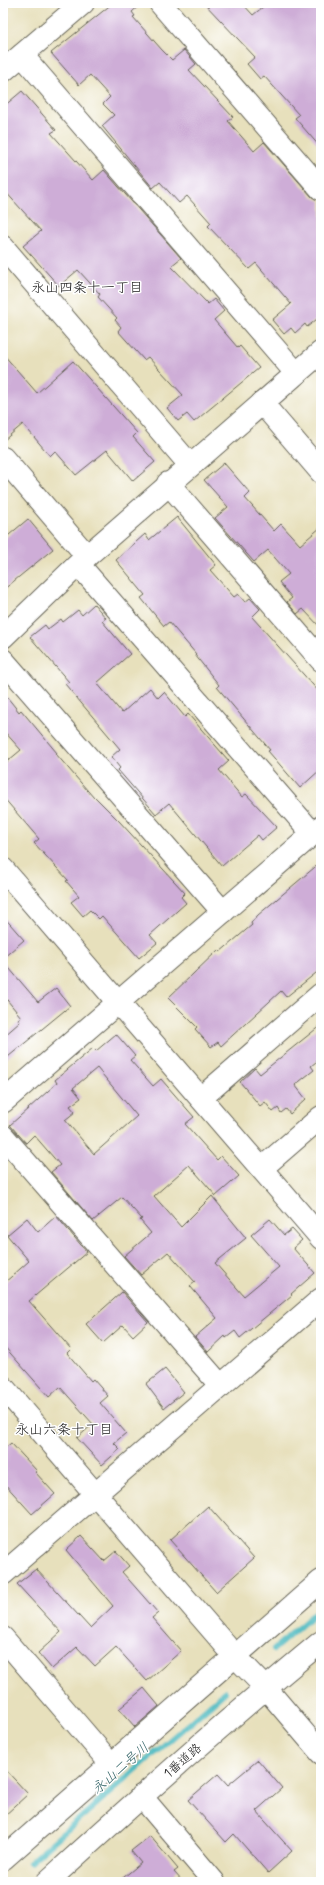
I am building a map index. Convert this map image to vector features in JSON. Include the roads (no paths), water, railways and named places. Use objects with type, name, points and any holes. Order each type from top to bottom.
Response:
[{"type":"street","points":[[3,71],[83,3]]},
{"type":"street","points":[[160,3],[321,189]]},
{"type":"street","points":[[22,55],[296,373]]},
{"type":"street","points":[[3,247],[190,465]]},
{"type":"street","points":[[3,637],[83,560],[168,483],[321,352]]},
{"type":"street","points":[[262,403],[321,472]]},
{"type":"street","points":[[3,458],[83,560],[317,831],[3,1102]]},
{"type":"street","points":[[168,483],[321,660]]},
{"type":"street","points":[[3,660],[223,912]]},
{"type":"street","points":[[3,869],[321,1238]]},
{"type":"street","points":[[201,1098],[321,994]]},
{"type":"street","points":[[262,1168],[321,1118]]},
{"type":"street","points":[[3,1136],[221,1386]]},
{"type":"street","points":[[3,1574],[321,1299]]},
{"type":"street","points":[[3,1387],[234,1655],[265,1687],[321,1753]]},
{"type":"street","points":[[3,1859],[112,1765],[234,1655],[321,1580]]},
{"type":"street","points":[[3,1638],[112,1765]]},
{"type":"street","name":"1番道路","points":[[47,1882],[141,1796],[265,1687],[321,1642]]},
{"type":"street","points":[[141,1796],[214,1882]]},
{"type":"waterway","name":"永山二号川","points":[[274,1649],[321,1608]]},
{"type":"waterway","name":"永山二号川","points":[[30,1862],[225,1692]]},
{"type":"district","name":"永山四条十一丁目","points":[[87,287]]},
{"type":"district","name":"永山六条十丁目","points":[[64,1429]]}]
